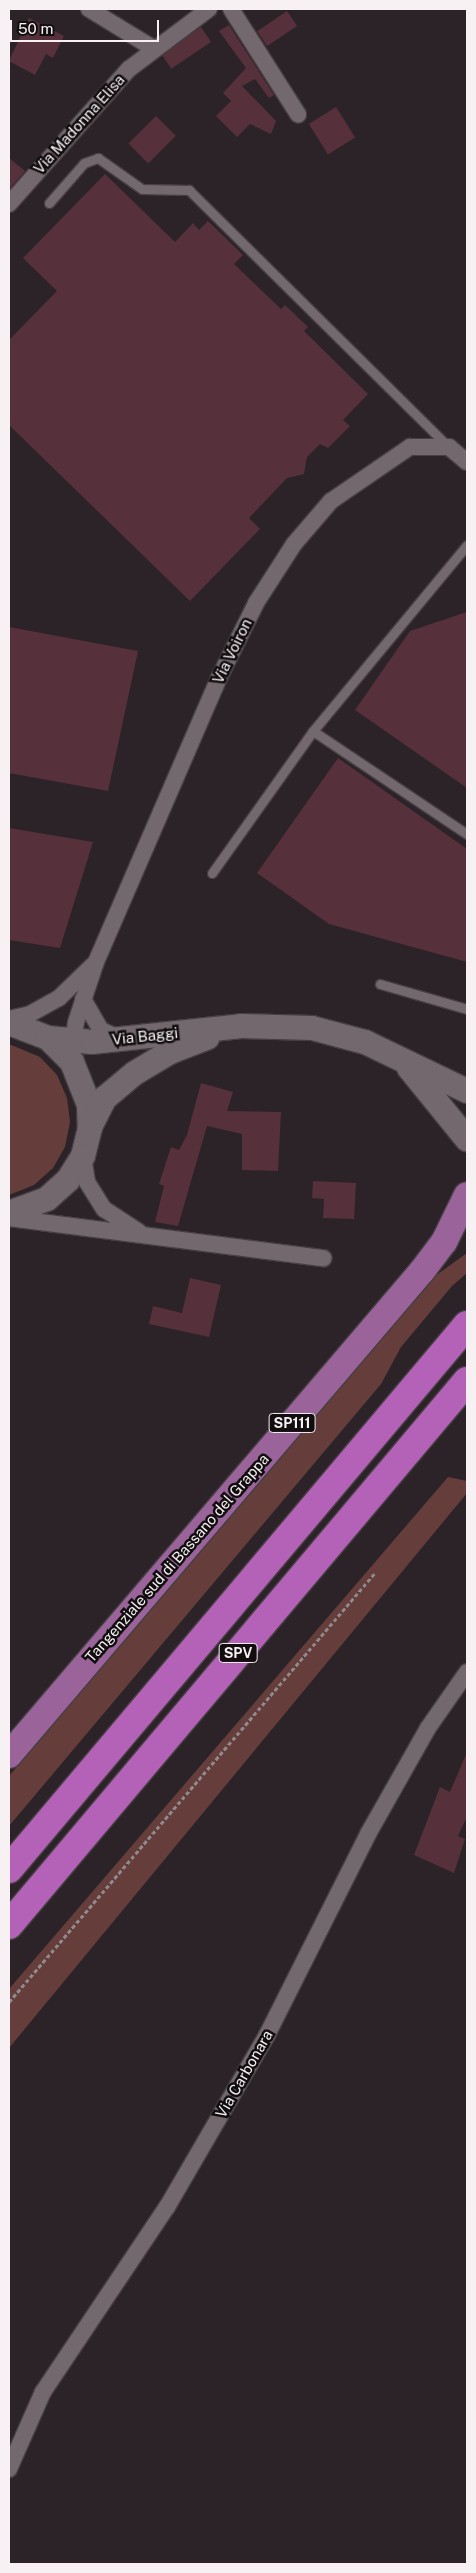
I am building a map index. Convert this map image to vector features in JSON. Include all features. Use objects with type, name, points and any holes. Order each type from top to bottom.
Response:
[{"type":"highway","name":"SPV","points":[[9,1869],[467,1325]]},
{"type":"highway","name":"SPV","points":[[9,1925],[467,1381]]},
{"type":"main road","name":"Via Baggi","points":[[9,1023],[48,1038],[72,1051],[120,1039],[241,1026],[312,1028],[365,1042],[404,1063],[467,1091]]},
{"type":"main road","name":"Via Baggi","points":[[9,1213],[47,1199],[68,1180],[83,1156],[90,1128],[105,1098],[135,1073],[170,1052],[241,1026]]},
{"type":"main road","name":"Via Baggi","points":[[72,1051],[90,1105],[90,1128]]},
{"type":"main road","name":"Via Baggi","points":[[404,1063],[467,1139]]},
{"type":"main road","name":"Tangenziale sud di Bassano del Grappa","points":[[9,1755],[422,1271],[444,1242],[467,1195]]},
{"type":"main road","name":"Tangenziale sud di Bassano del Grappa","points":[[422,1271],[452,1246],[467,1239]]},
{"type":"street","points":[[89,9],[153,48]]},
{"type":"street","name":"Via Madonna Elisa","points":[[9,204],[129,69],[153,48],[209,9]]},
{"type":"street","points":[[231,9],[298,114]]},
{"type":"street","name":"Via Voiron","points":[[72,1051],[83,999],[96,962],[219,678],[256,603],[294,544],[331,500],[374,469],[410,447],[449,447]]},
{"type":"street","points":[[449,447],[467,462]]},
{"type":"street","name":"Via Voiron","points":[[9,1019],[30,1014],[59,998],[96,962]]},
{"type":"street","points":[[83,999],[101,1030],[120,1039]]},
{"type":"street","name":"Via Baggi","points":[[83,1156],[87,1182],[104,1208],[142,1234]]},
{"type":"street","name":"Via Baggi","points":[[9,1218],[323,1258]]},
{"type":"street","name":"Via Carbonara","points":[[9,2469],[43,2392],[167,2207],[266,2035],[373,1826],[428,1728],[467,1672]]},
{"type":"lane","points":[[49,203],[84,163],[98,158],[142,189],[189,190],[449,447]]},
{"type":"lane","points":[[212,873],[313,731],[467,545]]},
{"type":"lane","points":[[313,731],[467,834]]},
{"type":"lane","points":[[380,984],[467,1009]]},
{"type":"path","points":[[9,2002],[374,1574]]},
{"type":"shaded area","points":[[9,1044],[40,1057],[57,1075],[67,1098],[70,1122],[65,1147],[53,1168],[34,1185],[9,1195]]},
{"type":"shaded area","points":[[467,1253],[467,1273],[452,1286],[401,1347],[381,1384],[9,1826],[9,1776],[435,1276]]},
{"type":"shaded area","points":[[448,1477],[467,1481],[467,1493],[9,2048],[9,1989]]},
{"type":"building","points":[[287,11],[297,26],[267,46],[257,31]]},
{"type":"building","points":[[29,18],[64,36],[53,58],[46,54],[35,75],[9,61]]},
{"type":"building","points":[[229,25],[274,95],[269,98],[255,79],[242,86],[276,121],[271,134],[250,124],[237,137],[216,116],[231,101],[223,93],[246,68],[219,31]]},
{"type":"building","points":[[201,27],[211,42],[171,69],[161,54]]},
{"type":"building","points":[[336,107],[355,138],[328,154],[309,124]]},
{"type":"building","points":[[156,116],[176,136],[148,163],[128,144]]},
{"type":"building","points":[[9,158],[25,171],[9,189]]},
{"type":"building","points":[[105,174],[175,242],[193,223],[199,230],[208,221],[243,255],[234,264],[281,309],[285,305],[308,327],[304,331],[368,394],[343,420],[350,426],[328,448],[320,444],[307,457],[304,474],[287,478],[249,518],[260,529],[190,601],[9,425],[9,340],[57,291],[23,258]]},
{"type":"building","points":[[467,612],[467,788],[355,710],[410,631]]},
{"type":"building","points":[[9,627],[138,651],[108,791],[9,773]]},
{"type":"building","points":[[338,758],[467,849],[467,962],[329,924],[257,873]]},
{"type":"building","points":[[9,828],[93,842],[60,948],[9,940]]},
{"type":"building","points":[[201,1083],[233,1092],[227,1111],[281,1112],[278,1171],[242,1170],[242,1134],[207,1126],[178,1226],[155,1222],[164,1186],[159,1184],[171,1147],[179,1150],[187,1135]]},
{"type":"building","points":[[313,1181],[356,1183],[354,1219],[323,1218],[324,1199],[312,1198]]},
{"type":"building","points":[[190,1278],[221,1285],[209,1337],[149,1324],[153,1306],[182,1313]]},
{"type":"building","points":[[467,1752],[467,1817],[458,1836],[465,1839],[454,1873],[414,1855],[440,1787],[450,1792]]}]
